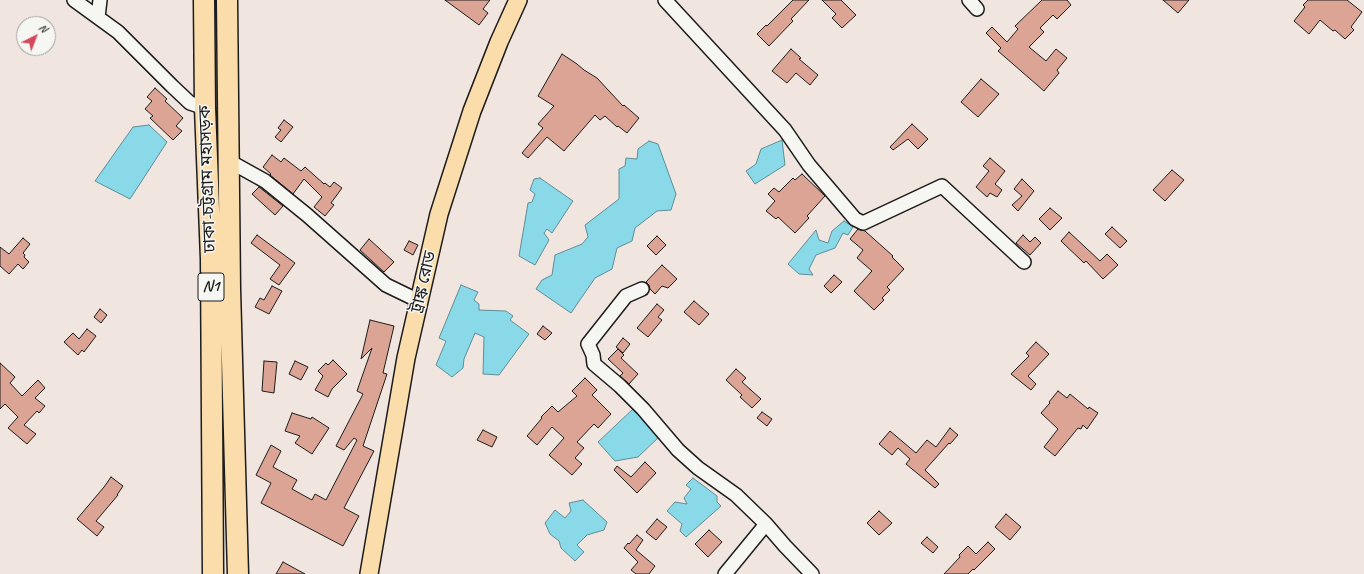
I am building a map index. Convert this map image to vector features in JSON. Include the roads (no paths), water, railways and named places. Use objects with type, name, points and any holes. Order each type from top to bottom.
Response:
[{"type":"highway","name":"ঢাকা-চট্টগ্রাম মহাসড়ক","points":[[204,0],[205,108],[211,259],[213,574]]},
{"type":"highway","name":"ঢাকা-চট্টগ্রাম মহাসড়ক","points":[[227,0],[230,289],[238,574]]},
{"type":"main road","name":"ট্রাঙ্ক রোড","points":[[369,574],[406,358],[439,214],[472,111],[499,42],[518,0]]},
{"type":"street","points":[[74,0],[118,32],[190,103],[205,108]]},
{"type":"street","points":[[98,17],[100,0]]},
{"type":"street","points":[[665,0],[785,130],[809,165],[855,219],[863,223],[942,186],[1024,262]]},
{"type":"street","points":[[229,161],[264,181],[301,210],[386,285],[419,301]]},
{"type":"street","points":[[642,289],[626,296],[588,344],[593,355],[594,364],[620,386],[643,409],[678,450],[698,468],[736,495],[766,524],[812,574]]},
{"type":"street","points":[[725,574],[766,524]]},
{"type":"water","points":[[149,125],[167,142],[130,199],[95,181],[133,127]]},
{"type":"water","points":[[782,140],[785,165],[755,184],[746,171],[756,164],[761,149]]},
{"type":"water","points":[[649,141],[658,144],[676,194],[671,210],[657,211],[635,228],[632,241],[617,248],[612,269],[595,278],[571,313],[536,289],[542,280],[552,275],[555,255],[582,244],[588,237],[585,225],[619,199],[619,169],[625,166],[626,158],[637,159],[638,149]]},
{"type":"water","points":[[540,178],[573,201],[552,233],[547,229],[544,233],[549,240],[535,265],[519,256],[528,203],[532,202],[535,194],[530,190],[534,179]]},
{"type":"water","points":[[844,221],[853,227],[848,235],[843,233],[835,248],[816,255],[809,269],[813,275],[799,274],[788,264],[816,230],[819,240],[828,243],[832,231]]},
{"type":"water","points":[[461,285],[478,292],[474,300],[479,304],[479,310],[506,311],[513,316],[510,320],[529,334],[499,375],[483,374],[484,337],[475,333],[464,359],[463,368],[452,377],[436,365],[446,341],[439,338]]},
{"type":"water","points":[[633,409],[659,437],[638,457],[615,461],[598,442]]},
{"type":"water","points":[[693,478],[717,496],[717,502],[721,506],[686,537],[680,531],[682,524],[667,511],[675,502],[687,504],[684,498],[691,489],[686,485]]},
{"type":"water","points":[[583,500],[607,522],[604,530],[587,535],[577,545],[584,552],[575,561],[561,548],[559,541],[550,534],[545,523],[555,510],[565,518],[571,511],[569,503]]}]
